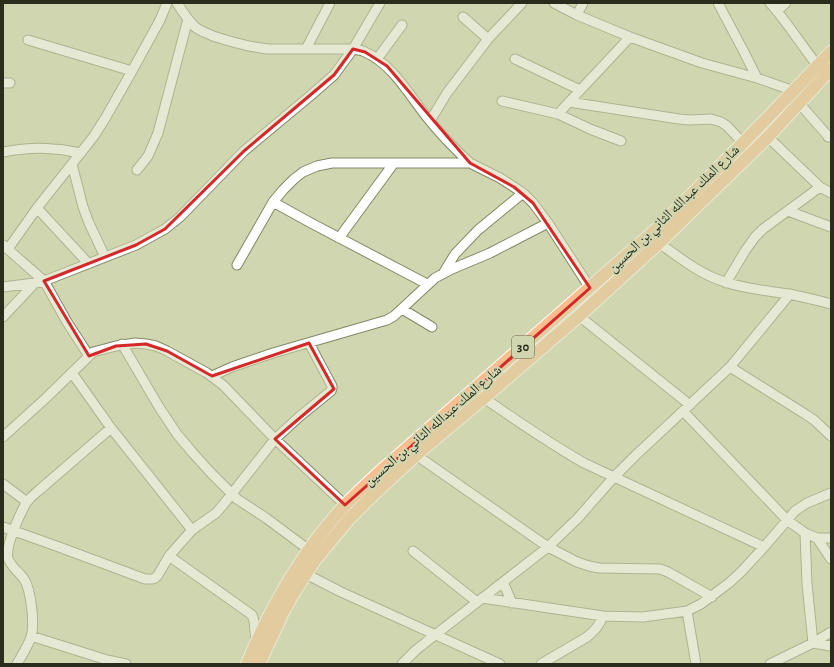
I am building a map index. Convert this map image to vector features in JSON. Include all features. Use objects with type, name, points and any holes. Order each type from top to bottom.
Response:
[{"type":"main road","name":"شارع الملك عبدالله الثاني بن الحسين","points":[[247,664],[256,642],[281,593],[309,550],[345,505],[383,469],[661,226],[831,52]]},
{"type":"main road","name":"شارع الملك عبدالله الثاني بن الحسين","points":[[259,664],[284,610],[306,574],[328,543],[349,519],[416,455],[466,414],[579,316],[659,244],[768,137],[831,70]]},
{"type":"main road","points":[[457,404],[466,414]]},
{"type":"main road","points":[[447,413],[456,422]]},
{"type":"street","points":[[89,356],[40,282],[6,247],[94,136],[157,26],[167,3]]},
{"type":"street","points":[[177,3],[195,27],[204,32],[255,48],[353,49],[365,52],[377,59],[387,66],[430,121],[454,148],[470,163],[500,178],[522,193],[532,203],[548,223],[590,288]]},
{"type":"street","points":[[306,49],[330,3]]},
{"type":"street","points":[[3,288],[40,282],[136,245],[165,229],[180,217],[244,151],[334,75],[353,49],[380,3]]},
{"type":"street","points":[[430,121],[447,93],[488,39],[522,3]]},
{"type":"street","points":[[554,3],[630,37],[702,63],[757,78],[794,91]]},
{"type":"street","points":[[578,15],[583,3]]},
{"type":"street","points":[[718,3],[757,78]]},
{"type":"street","points":[[770,3],[818,66]]},
{"type":"street","points":[[777,11],[786,3]]},
{"type":"street","points":[[463,17],[488,39]]},
{"type":"street","points":[[137,170],[148,156],[158,133],[188,19]]},
{"type":"street","points":[[377,59],[402,25]]},
{"type":"street","points":[[558,114],[630,37]]},
{"type":"street","points":[[28,40],[132,71]]},
{"type":"street","points":[[515,59],[580,90]]},
{"type":"street","points":[[502,102],[558,114],[580,125],[621,141]]},
{"type":"street","points":[[569,102],[679,119],[711,119],[721,122],[727,126],[743,143]]},
{"type":"street","points":[[799,104],[828,137],[831,137]]},
{"type":"street","points":[[768,137],[820,187],[831,193]]},
{"type":"street","points":[[3,152],[32,148],[45,148],[81,153]]},
{"type":"street","points":[[237,265],[273,202],[302,172],[316,166],[332,163],[470,163]]},
{"type":"street","points":[[339,238],[394,163]]},
{"type":"street","points":[[72,164],[89,223],[105,257]]},
{"type":"street","points":[[726,282],[755,237],[770,223],[820,187]]},
{"type":"street","points":[[444,273],[455,254],[478,230],[522,193]]},
{"type":"street","points":[[273,202],[427,284]]},
{"type":"street","points":[[37,208],[88,263]]},
{"type":"street","points":[[788,211],[831,227]]},
{"type":"street","points":[[212,376],[232,367],[260,358],[388,320],[435,278],[490,253],[548,223]]},
{"type":"street","points":[[659,244],[699,270],[726,282],[814,299],[831,304]]},
{"type":"street","points":[[3,317],[40,282]]},
{"type":"street","points":[[402,664],[416,650],[548,547],[578,518],[614,477],[646,445],[730,367],[790,294]]},
{"type":"street","points":[[402,309],[432,327]]},
{"type":"street","points":[[579,316],[686,408],[787,520],[805,533],[817,538],[831,538]]},
{"type":"street","points":[[3,436],[46,398],[94,352],[122,344],[135,343],[156,346],[212,376],[249,411],[275,439],[345,505]]},
{"type":"street","points":[[3,527],[145,579],[155,578],[169,556],[192,530],[216,513],[232,495],[275,439],[332,390],[332,386],[309,343]]},
{"type":"street","points":[[122,344],[149,391],[177,434],[192,452],[232,495],[309,550]]},
{"type":"street","points":[[730,367],[814,420],[831,436]]},
{"type":"street","points":[[72,373],[111,428],[192,530]]},
{"type":"street","points":[[484,398],[584,463],[764,547]]},
{"type":"street","points":[[17,664],[31,636],[32,608],[29,588],[20,574],[10,564],[8,559],[7,552],[14,531],[27,502],[111,428]]},
{"type":"street","points":[[416,455],[548,547],[578,562],[599,568],[660,569],[712,597]]},
{"type":"street","points":[[3,484],[27,502]]},
{"type":"street","points":[[413,551],[479,600],[512,603],[603,616],[643,617],[687,611],[712,597],[730,583],[764,547],[795,510],[831,493]]},
{"type":"street","points":[[805,533],[813,643]]},
{"type":"street","points":[[817,538],[831,559]]},
{"type":"street","points":[[169,556],[252,616],[254,621],[256,642]]},
{"type":"street","points":[[306,574],[341,592],[500,664]]},
{"type":"street","points":[[503,582],[512,603]]},
{"type":"street","points":[[687,611],[696,664]]},
{"type":"street","points":[[541,664],[594,632],[603,616]]},
{"type":"street","points":[[770,664],[813,643],[831,632]]},
{"type":"street","points":[[31,636],[107,660],[126,664]]},
{"type":"street","points":[[813,643],[831,646]]},
{"type":"highlighted area","points":[[353,49],[365,52],[387,66],[470,163],[514,187],[533,203],[590,288],[345,505],[275,439],[334,389],[309,343],[212,376],[167,351],[146,344],[116,346],[89,356],[44,281],[136,245],[165,229],[244,151],[334,75]]}]
